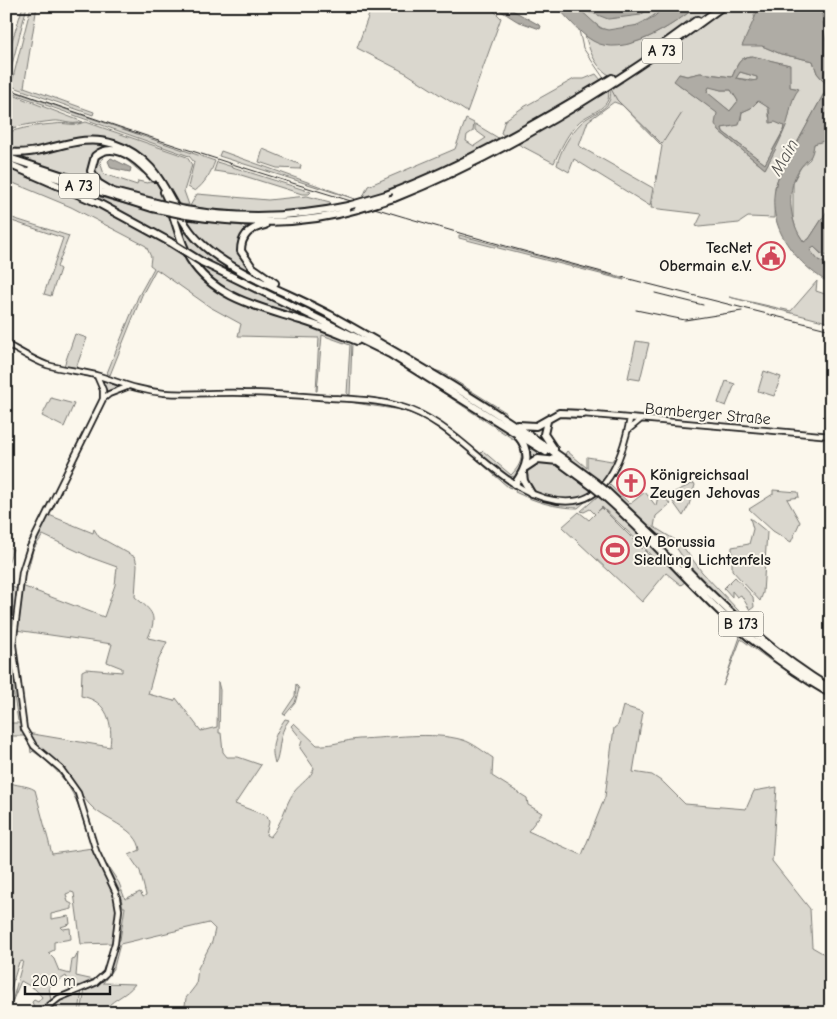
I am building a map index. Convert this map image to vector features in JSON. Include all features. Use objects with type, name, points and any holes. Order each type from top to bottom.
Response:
[{"type":"highway","name":"A 73","points":[[596,90],[716,6]]},
{"type":"highway","name":"A 73","points":[[6,163],[152,205],[237,222],[311,219],[358,210],[394,198],[518,136],[663,50],[723,6]]},
{"type":"highway","points":[[6,152],[30,153],[68,142],[86,140],[105,142],[126,149],[145,163],[160,179],[186,224],[204,247],[230,264],[299,298]]},
{"type":"highway","name":"A 73","points":[[185,212],[279,217],[348,206],[386,195],[430,178],[496,148]]},
{"type":"highway","points":[[113,192],[98,183],[91,171],[95,156],[105,150],[112,149],[127,155],[156,181],[171,207],[186,251],[196,267],[210,283],[240,300],[324,328],[390,354]]},
{"type":"highway","name":"A 73","points":[[6,157],[152,205]]},
{"type":"highway","points":[[6,163],[98,203],[170,242],[202,262],[390,354],[439,381]]},
{"type":"highway","points":[[274,222],[248,232],[242,240],[241,251],[252,267],[299,298],[439,381]]},
{"type":"highway","name":"B 173","points":[[439,381],[512,427],[594,484],[753,635],[779,656],[831,688]]},
{"type":"highway","points":[[512,427],[531,427],[559,414],[583,414]]},
{"type":"highway","points":[[548,420],[544,434],[562,461]]},
{"type":"highway","points":[[512,427],[527,452],[524,481],[530,493]]},
{"type":"highway","points":[[515,484],[524,470],[538,459],[546,458],[562,461]]},
{"type":"highway","name":"B 173","points":[[604,493],[726,617],[777,659],[831,694]]},
{"type":"street","points":[[6,344],[46,364],[97,376],[134,389],[177,393],[245,393],[318,397],[392,404],[421,413],[444,426],[491,466],[530,493],[547,499],[567,502],[581,500],[593,494],[605,483],[614,467],[630,419]]},
{"type":"street","points":[[97,376],[103,390],[103,399]]},
{"type":"street","points":[[40,1013],[59,998],[96,982],[106,973],[115,943],[119,910],[116,892],[96,851],[78,793],[61,769],[34,746],[24,729],[13,654],[22,572],[30,547],[103,399],[109,394],[127,387]]},
{"type":"street","name":"Bamberger Straße","points":[[583,414],[831,436]]},
{"type":"street","points":[[627,430],[640,420]]},
{"type":"shaded area","points":[[23,6],[27,6],[7,84],[6,60]]},
{"type":"shaded area","points":[[31,6],[37,6],[24,87],[94,112],[93,115],[11,86]]},
{"type":"shaded area","points":[[372,6],[489,6],[501,18],[467,112],[406,73],[357,48]]},
{"type":"shaded area","points":[[493,6],[505,6],[541,26],[540,29],[517,21]]},
{"type":"shaded area","points":[[556,6],[651,6],[641,15],[608,19],[577,7],[600,28],[608,30],[639,25],[655,16],[665,6],[697,6],[662,30],[633,43],[619,46],[605,45],[588,38]]},
{"type":"shaded area","points":[[665,6],[643,22],[616,31],[600,27],[578,10],[577,7],[590,13]]},
{"type":"shaded area","points":[[697,6],[760,6],[754,15],[762,46],[781,54],[813,61],[817,73],[828,86],[778,178],[775,187],[774,218],[748,217],[739,223],[699,227],[696,226],[702,214],[651,208],[662,146],[622,105],[614,102],[588,121],[579,146],[653,188],[650,206],[574,159],[569,172],[557,165],[563,148],[573,132],[581,123],[601,110],[609,102],[610,90],[623,82],[606,73],[598,65],[590,51],[585,35],[599,42],[613,45],[628,44],[658,32]],"holes":[[[752,56],[789,65],[790,88],[798,88],[794,94],[783,131],[784,126],[769,117],[767,107],[758,101],[751,108],[742,112],[741,120],[730,127],[722,127],[723,132],[765,164],[782,133],[765,169],[719,131],[718,113],[678,84],[679,74],[687,76],[701,73],[732,77],[741,60]]]},
{"type":"shaded area","points":[[760,6],[821,6],[827,50],[831,55],[831,114],[826,121],[828,129],[824,141],[814,144],[811,155],[796,175],[791,195],[791,205],[795,225],[804,242],[809,239],[831,205],[831,257],[822,254],[814,247],[810,250],[818,260],[831,266],[831,284],[805,265],[794,253],[778,226],[774,211],[774,195],[778,178],[828,86],[817,73],[813,61],[781,54],[762,46],[742,46]]},
{"type":"shaded area","points":[[752,56],[790,65],[790,87],[799,89],[792,102],[784,132],[765,169],[719,131],[715,124],[717,113],[674,81],[679,74],[687,76],[700,73],[732,77],[741,60]],"holes":[[[740,72],[757,77],[757,80],[751,81],[736,78]],[[709,87],[731,90],[738,101],[730,111],[707,92]],[[758,101],[769,108],[770,123],[775,122],[784,126],[783,132],[765,164],[723,132],[722,128],[739,125],[742,112],[751,108]]]},
{"type":"shaded area","points":[[740,72],[757,77],[757,81],[736,78]]},
{"type":"shaded area","points":[[596,74],[601,80],[505,136],[501,133],[505,120],[522,108],[574,79],[584,79]]},
{"type":"shaded area","points":[[709,86],[721,90],[731,90],[738,101],[730,111],[707,93]]},
{"type":"shaded area","points":[[10,90],[215,161],[212,170],[202,185],[195,191],[188,187],[194,162],[189,156],[9,92]]},
{"type":"shaded area","points":[[608,91],[609,97],[607,102],[598,110],[582,119],[570,132],[554,163],[518,144]]},
{"type":"shaded area","points":[[8,93],[83,122],[53,121],[23,125],[6,130]]},
{"type":"shaded area","points":[[831,114],[831,205],[809,239],[804,242],[796,230],[793,218],[793,182],[801,167],[810,159],[814,144],[828,130],[826,121]]},
{"type":"shaded area","points":[[466,119],[474,123],[473,131],[467,135],[466,141],[474,146],[486,138],[475,130],[475,124],[500,139],[409,183],[362,199],[368,186],[455,149]]},
{"type":"shaded area","points":[[86,122],[187,157],[192,165],[184,191],[189,205],[177,204],[160,175],[142,157],[90,138],[76,139],[36,150],[6,151],[6,133],[42,125]]},
{"type":"shaded area","points":[[80,142],[110,145],[91,159],[89,172],[96,184],[17,157],[33,155]]},
{"type":"shaded area","points":[[263,149],[301,165],[300,169],[277,168],[259,162]]},
{"type":"shaded area","points":[[110,150],[131,160],[150,176],[125,159],[113,154],[106,154],[100,162],[104,174],[137,185],[138,181],[147,183],[155,181],[167,201],[104,185],[96,178],[95,161]]},
{"type":"shaded area","points":[[221,151],[355,199],[219,156]]},
{"type":"shaded area","points":[[111,158],[131,168],[130,172],[111,168],[108,161]]},
{"type":"shaded area","points":[[217,162],[311,192],[309,194],[302,194],[241,175],[214,171]]},
{"type":"shaded area","points":[[6,167],[77,195],[170,245],[185,255],[215,289],[348,339],[352,343],[350,395],[347,394],[350,345],[322,335],[316,391],[319,338],[238,336],[241,324],[210,307],[156,269],[142,295],[110,375],[107,373],[138,297],[154,268],[150,265],[151,257],[146,246],[71,207],[6,180]]},
{"type":"shaded area","points":[[81,192],[173,217],[182,247]]},
{"type":"shaded area","points":[[197,194],[268,200],[307,196],[330,202],[331,205],[274,212],[216,211],[190,206]]},
{"type":"shaded area","points":[[6,216],[69,236],[57,267],[60,269],[51,296],[44,294],[63,238],[6,219]]},
{"type":"shaded area","points":[[177,218],[180,218],[201,247],[386,349],[237,277],[186,248]]},
{"type":"shaded area","points":[[186,220],[252,227],[240,251],[245,262],[256,275],[235,264],[209,246]]},
{"type":"shaded area","points":[[459,235],[624,279],[624,280],[459,238]]},
{"type":"shaded area","points":[[814,247],[821,254],[831,257],[831,266],[818,260],[809,250]]},
{"type":"shaded area","points":[[191,258],[231,280],[334,329],[242,299],[216,285]]},
{"type":"shaded area","points":[[817,281],[816,291],[831,296],[831,323],[729,297],[791,311]]},
{"type":"shaded area","points":[[75,334],[87,338],[76,368],[64,366]]},
{"type":"shaded area","points":[[636,341],[649,343],[640,380],[628,378]]},
{"type":"shaded area","points":[[434,370],[441,372],[507,413],[504,414]]},
{"type":"shaded area","points":[[764,371],[781,377],[774,396],[758,391]]},
{"type":"shaded area","points":[[102,380],[117,386],[117,388],[105,394]]},
{"type":"shaded area","points":[[726,381],[735,384],[726,406],[718,403]]},
{"type":"shaded area","points":[[431,385],[518,438],[526,456],[520,472],[515,477],[508,476],[480,454],[483,451],[511,475],[518,467],[521,459],[521,450],[516,441]]},
{"type":"shaded area","points":[[51,398],[74,404],[64,427],[42,416]]},
{"type":"shaded area","points":[[349,401],[392,407],[403,411],[358,403]]},
{"type":"shaded area","points":[[428,422],[441,429],[456,440],[511,488],[508,487],[448,435]]},
{"type":"shaded area","points":[[525,441],[547,456],[529,463],[529,454]]},
{"type":"shaded area","points":[[567,451],[587,468],[587,457],[612,461],[614,458],[614,462],[605,478],[600,482],[565,454]]},
{"type":"shaded area","points":[[547,461],[556,465],[592,492],[578,498],[561,499],[544,496],[531,489],[525,478],[529,469],[534,462]]},
{"type":"shaded area","points":[[694,483],[689,505],[683,516],[668,495]]},
{"type":"shaded area","points":[[610,485],[630,504],[645,492],[656,506],[659,490],[670,504],[656,516],[654,527],[680,543],[702,572],[754,627],[778,647],[778,651],[696,576],[673,543],[653,531],[608,487]]},
{"type":"shaded area","points":[[516,489],[536,498],[559,503],[585,502],[578,508],[553,506],[523,496],[515,492]]},
{"type":"shaded area","points":[[773,490],[798,492],[799,497],[787,499],[800,522],[791,542],[773,531],[749,509],[773,494]]},
{"type":"shaded area","name":"SV Borussia Siedlung Lichtenfels","points":[[598,496],[644,537],[686,581],[681,585],[666,573],[642,602],[562,527],[579,512],[589,520],[595,514],[590,509],[584,512],[581,511]],"holes":[[[602,507],[643,546],[658,564],[602,508],[597,512]]]},
{"type":"shaded area","points":[[49,515],[93,533],[94,529],[99,537],[135,557],[137,565],[135,597],[150,610],[153,619],[148,638],[167,642],[156,665],[148,694],[174,701],[176,698],[201,731],[217,727],[218,682],[220,690],[219,733],[221,733],[223,752],[227,757],[238,757],[261,765],[235,804],[267,816],[269,822],[266,835],[270,837],[278,826],[294,792],[314,768],[300,748],[302,740],[291,726],[294,723],[317,745],[328,745],[359,739],[411,736],[451,737],[467,741],[493,758],[492,776],[527,798],[528,805],[542,813],[528,831],[582,855],[605,797],[614,728],[618,725],[623,706],[643,712],[633,772],[652,775],[664,783],[685,804],[746,809],[754,791],[777,787],[772,861],[810,909],[812,947],[831,958],[831,1013],[184,1013],[186,998],[196,985],[198,968],[212,942],[215,929],[209,923],[120,944],[114,967],[103,983],[135,984],[109,1005],[103,1013],[81,1013],[85,989],[110,969],[116,941],[120,940],[125,907],[123,907],[119,890],[107,865],[119,883],[125,899],[140,892],[143,897],[146,895],[140,871],[129,855],[140,850],[134,836],[93,808],[67,774],[27,733],[110,747],[111,730],[107,714],[97,703],[81,696],[82,671],[86,669],[122,672],[122,668],[107,662],[112,644],[16,630],[22,586],[104,617],[115,585],[117,567],[92,558],[43,535],[33,550],[28,570],[24,572],[31,548]]},
{"type":"shaded area","points":[[750,518],[767,532],[763,593],[760,601],[732,570],[732,547],[749,544],[753,529]]},
{"type":"shaded area","points":[[6,537],[11,539],[7,546],[13,549],[8,563]]},
{"type":"shaded area","points":[[735,577],[753,597],[754,607],[750,610],[741,595],[737,597],[732,591],[732,597],[724,588]]},
{"type":"shaded area","points":[[687,582],[725,620],[771,661],[741,639],[723,686],[740,637],[686,584]]},
{"type":"shaded area","points":[[6,584],[17,589],[10,639],[6,640]]},
{"type":"shaded area","points":[[10,641],[20,721],[18,721],[11,678]]},
{"type":"shaded area","points":[[296,684],[299,689],[295,703],[285,715],[283,714],[295,696]]},
{"type":"shaded area","points":[[285,719],[289,720],[281,738],[275,764],[274,741]]},
{"type":"shaded area","points":[[6,723],[21,723],[24,736],[6,736]]},
{"type":"shaded area","points":[[30,745],[59,770],[75,790],[90,839],[113,887],[117,906],[113,943],[81,944],[74,893],[66,894],[68,902],[72,904],[72,909],[51,914],[51,919],[69,916],[70,924],[61,927],[63,929],[70,928],[71,939],[54,942],[54,950],[48,953],[54,959],[59,971],[70,974],[72,960],[75,959],[78,952],[76,976],[94,980],[73,990],[66,976],[49,987],[51,1001],[37,1013],[31,1013],[34,1007],[32,1002],[34,1000],[38,1002],[42,997],[35,989],[21,981],[12,1002],[23,961],[19,962],[8,998],[10,1004],[6,1004],[6,781],[35,790],[52,854],[92,848],[79,806],[73,794],[57,771],[33,751],[31,753]]},
{"type":"shaded area","points":[[82,990],[79,1013],[43,1013],[56,1002]]},
{"type":"waterway","points":[[6,13],[8,6]]},
{"type":"waterway","points":[[579,30],[583,48],[605,80]]},
{"type":"waterway","points":[[610,87],[617,100],[662,144],[682,113]]},
{"type":"railway","points":[[6,88],[233,164],[405,217],[601,272],[831,330]]},
{"type":"railway","points":[[655,293],[703,305]]},
{"type":"railway","points":[[636,310],[685,320],[742,311]]},
{"type":"place","name":"TecNet Obermain e.V.","points":[[771,256]]},
{"type":"place","name":"Königreichsaal Zeugen Jehovas","points":[[631,483]]},
{"type":"place","name":"SV Borussia Siedlung Lichtenfels","points":[[615,550]]},
{"type":"water label","name":"Main","points":[[784,157]]}]
